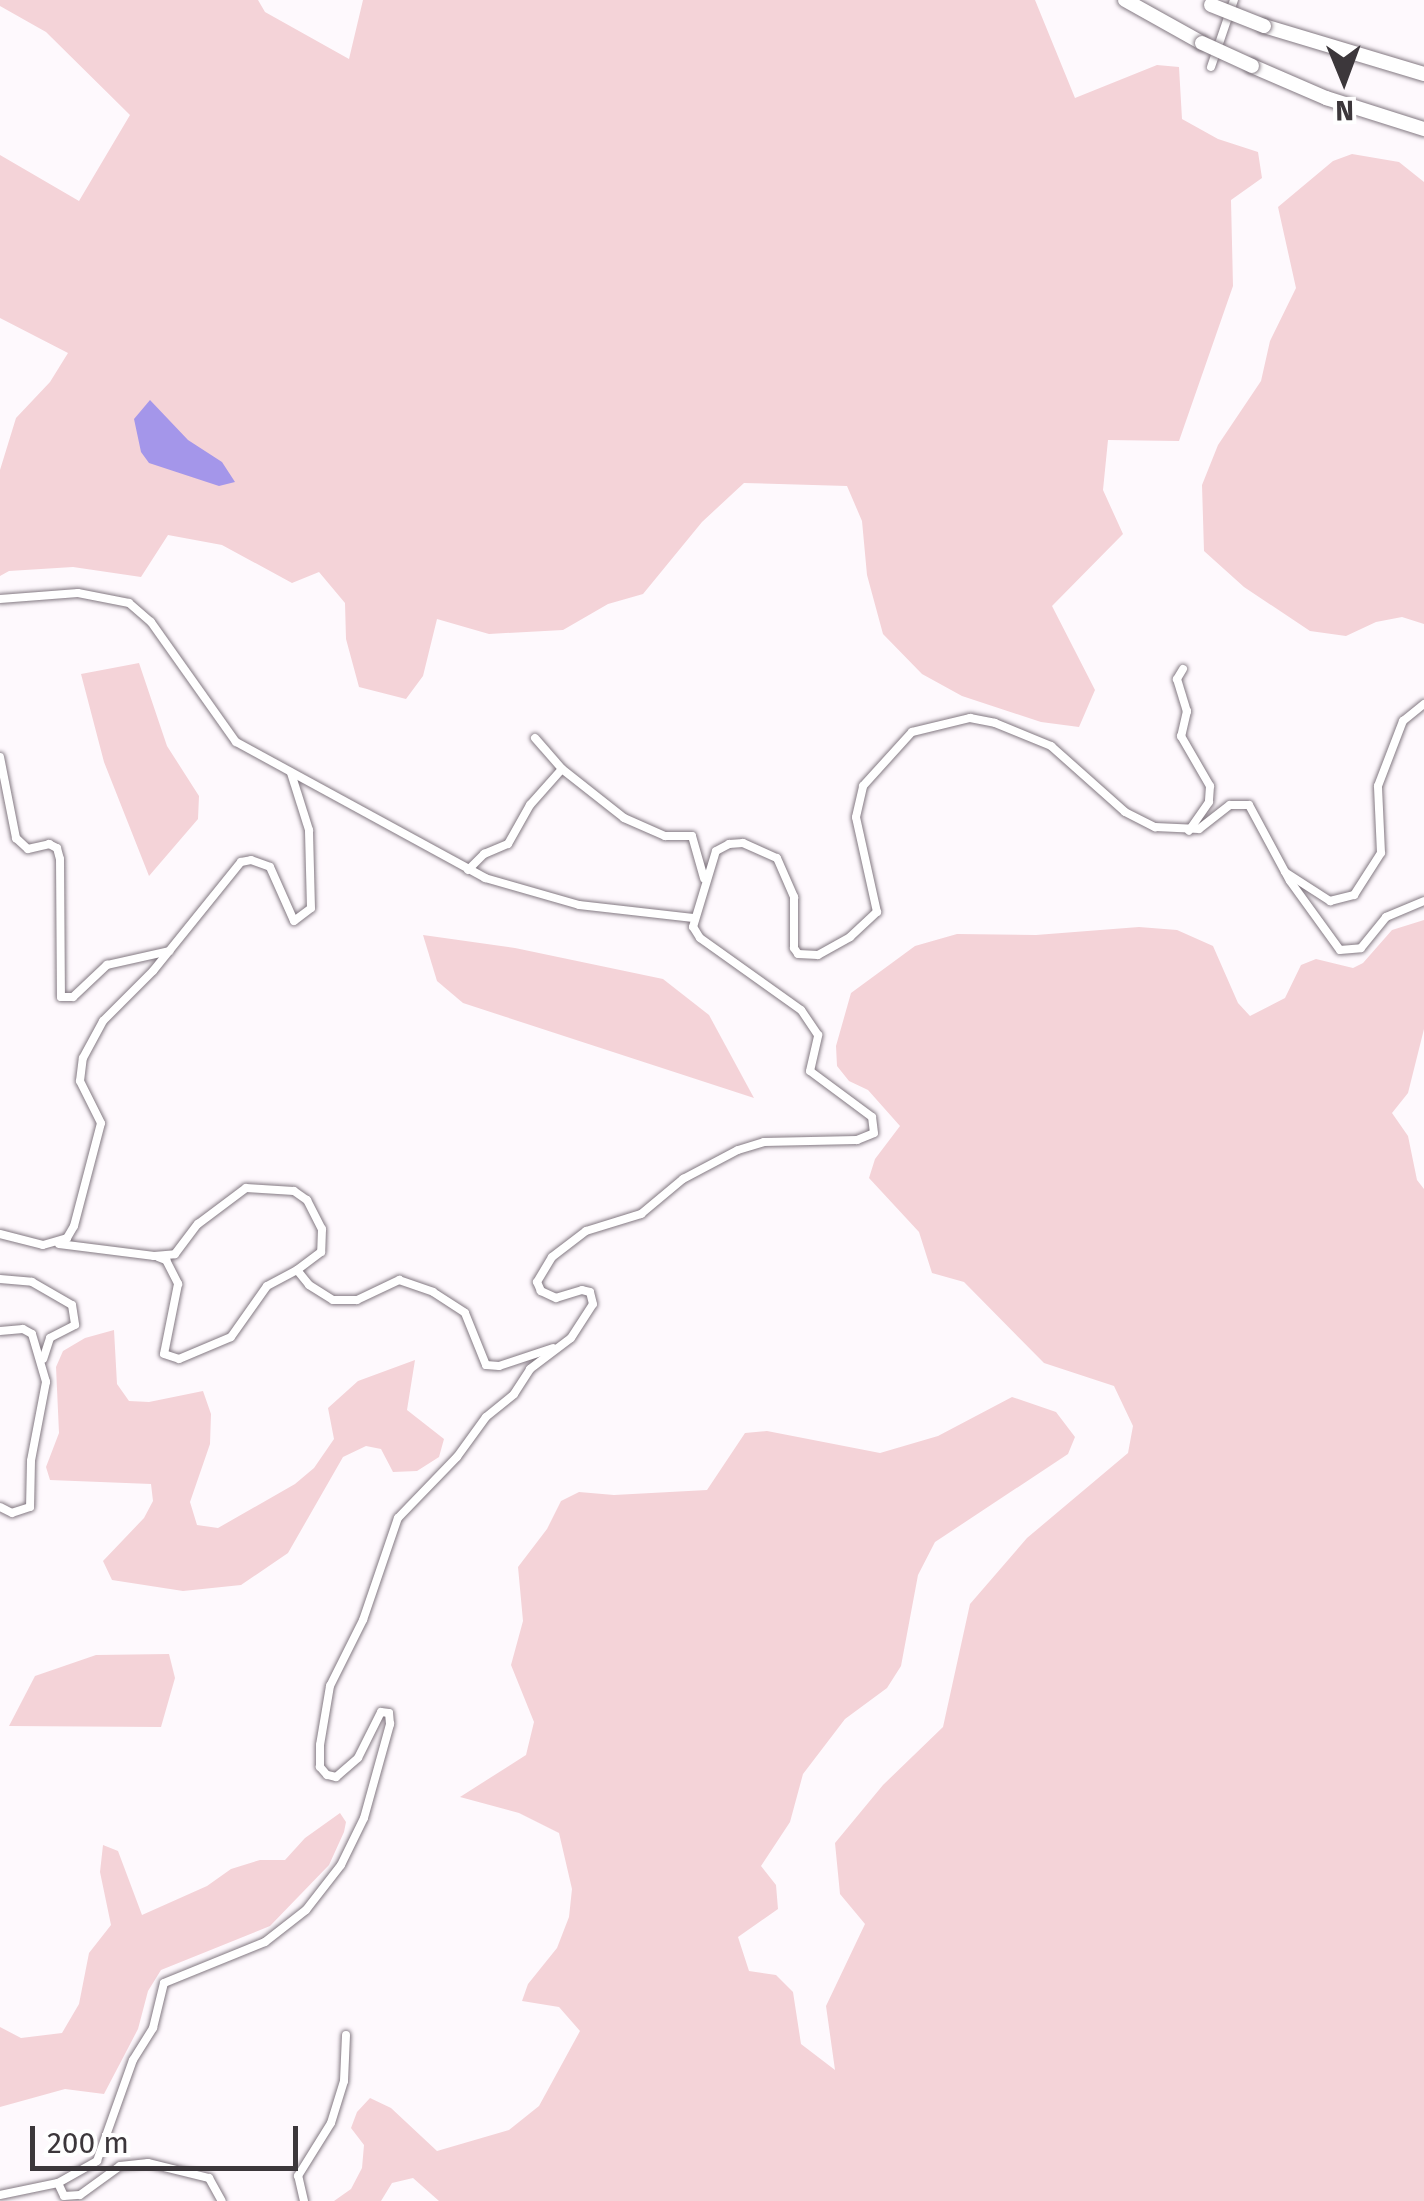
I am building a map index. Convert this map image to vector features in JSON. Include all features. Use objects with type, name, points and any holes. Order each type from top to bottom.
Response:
[{"type":"highway","points":[[1126,0],[1252,66],[1326,98],[1424,129]]},
{"type":"highway","points":[[1206,2],[1264,26],[1424,74]]},
{"type":"street","points":[[1210,68],[1234,0]]},
{"type":"street","points":[[0,599],[78,593],[128,603],[152,622],[236,742],[468,870],[514,889],[580,905],[693,918]]},
{"type":"street","points":[[1182,669],[1177,680],[1187,711],[1182,736],[1210,786],[1209,802],[1188,832]]},
{"type":"street","points":[[1285,872],[1330,901],[1354,896],[1381,853],[1378,786],[1404,721],[1424,704]]},
{"type":"street","points":[[0,2195],[58,2183],[97,2161],[105,2150],[106,2127],[133,2060],[154,2028],[164,1982],[265,1942],[306,1910],[341,1865],[364,1818],[390,1713],[381,1712],[358,1758],[336,1777],[320,1768],[330,1686],[376,1589],[388,1537],[398,1518],[457,1457],[486,1417],[514,1394],[542,1356],[562,1346],[593,1298],[582,1290],[547,1296],[538,1282],[547,1263],[571,1240],[641,1214],[683,1179],[738,1150],[764,1142],[857,1140],[874,1133],[872,1117],[810,1072],[818,1044],[809,1019],[784,996],[700,938],[693,918],[716,851],[729,844],[763,850],[777,858],[791,884],[798,954],[818,955],[873,918],[878,906],[868,886],[856,817],[864,786],[912,732],[952,720],[982,719],[1051,746],[1140,822],[1188,832],[1199,830],[1230,805],[1249,805],[1285,872],[1333,944],[1346,952],[1361,948],[1392,912],[1424,900]]},
{"type":"street","points":[[535,738],[562,769],[605,805],[665,836],[692,836],[706,882]]},
{"type":"street","points":[[0,756],[16,838],[28,849],[49,844],[57,848],[60,859],[61,997],[73,997],[107,965],[169,951]]},
{"type":"street","points":[[468,870],[484,854],[508,844],[530,805],[562,769]]},
{"type":"street","points":[[58,1244],[74,1226],[101,1123],[80,1081],[83,1058],[104,1021],[169,951],[241,862],[251,860],[270,866],[288,915],[294,921],[305,916],[314,889],[312,854],[291,773]]},
{"type":"street","points":[[0,1234],[23,1243],[58,1244],[166,1260],[178,1284],[164,1354],[179,1359],[232,1337],[267,1286],[320,1252],[322,1229],[307,1200],[277,1188],[246,1188],[198,1224],[175,1254],[154,1256]]},
{"type":"street","points":[[296,1270],[309,1286],[333,1300],[358,1300],[399,1280],[433,1292],[465,1313],[486,1365],[500,1366],[562,1346]]},
{"type":"street","points":[[0,1279],[32,1282],[72,1305],[75,1324],[50,1338],[43,1359]]},
{"type":"street","points":[[0,1331],[24,1329],[32,1334],[43,1359],[46,1400],[32,1461],[30,1507],[12,1513],[0,1507]]},
{"type":"street","points":[[304,2201],[298,2176],[331,2123],[344,2081],[346,2035]]},
{"type":"street","points":[[58,2183],[64,2196],[80,2195],[120,2166],[148,2162],[209,2178],[222,2201]]},
{"type":"shaded area","points":[[0,0],[258,0],[265,12],[349,59],[363,0],[1035,0],[1075,98],[1157,65],[1179,67],[1182,119],[1218,139],[1258,152],[1262,178],[1231,200],[1233,286],[1179,441],[1108,440],[1103,490],[1123,534],[1052,606],[1095,690],[1079,727],[1041,722],[962,696],[922,674],[883,634],[867,575],[862,521],[847,486],[744,483],[702,522],[643,594],[608,604],[563,630],[489,634],[437,619],[423,676],[406,699],[359,687],[346,639],[345,603],[319,572],[292,583],[222,545],[168,535],[141,577],[73,567],[9,571],[0,576],[0,470],[16,418],[50,382],[68,353],[0,318],[0,155],[79,201],[130,115],[46,32],[0,6]]},
{"type":"shaded area","points":[[1352,154],[1399,162],[1424,182],[1424,624],[1402,617],[1376,622],[1346,636],[1310,631],[1244,587],[1204,551],[1202,485],[1218,445],[1261,381],[1270,341],[1296,288],[1278,207],[1333,161]]},
{"type":"shaded area","points":[[150,400],[188,440],[222,462],[235,482],[219,486],[149,463],[141,452],[134,419]]},
{"type":"shaded area","points":[[139,663],[167,746],[199,796],[198,819],[149,876],[104,762],[81,674]]},
{"type":"shaded area","points":[[1424,920],[1424,1029],[1408,1093],[1392,1113],[1408,1136],[1417,1180],[1424,1189],[1424,2201],[439,2201],[413,2178],[392,2183],[381,2201],[334,2201],[351,2189],[362,2168],[364,2145],[351,2128],[357,2112],[370,2098],[391,2108],[437,2151],[509,2130],[539,2106],[580,2031],[559,2007],[522,2001],[528,1984],[557,1948],[569,1917],[572,1889],[559,1833],[519,1813],[460,1797],[526,1755],[534,1722],[511,1665],[523,1621],[518,1567],[547,1529],[561,1501],[579,1492],[614,1495],[707,1490],[745,1433],[767,1431],[880,1453],[938,1436],[1012,1397],[1056,1412],[1075,1437],[1068,1454],[935,1542],[918,1575],[901,1666],[887,1688],[845,1719],[803,1774],[790,1822],[761,1866],[776,1885],[778,1909],[738,1937],[749,1971],[776,1975],[793,1992],[801,2044],[835,2070],[826,2006],[865,1924],[840,1894],[835,1843],[883,1785],[943,1727],[970,1604],[1027,1538],[1128,1453],[1133,1426],[1114,1386],[1044,1363],[964,1282],[932,1273],[919,1232],[869,1178],[875,1159],[900,1126],[868,1090],[849,1081],[837,1066],[836,1046],[851,993],[915,946],[957,934],[1036,935],[1139,927],[1177,930],[1213,946],[1238,1003],[1250,1016],[1285,998],[1301,965],[1316,959],[1353,968],[1363,963],[1392,930]]},
{"type":"shaded area","points":[[423,935],[515,948],[663,979],[709,1015],[754,1098],[463,1003],[437,981]]},
{"type":"shaded area","points":[[114,1330],[117,1384],[129,1401],[149,1402],[203,1391],[211,1414],[210,1444],[190,1502],[197,1525],[218,1528],[295,1484],[314,1468],[334,1439],[328,1408],[358,1381],[415,1360],[407,1410],[444,1439],[439,1457],[417,1471],[393,1472],[381,1449],[366,1446],[343,1457],[288,1553],[241,1585],[183,1591],[112,1580],[103,1561],[144,1518],[153,1501],[151,1484],[50,1480],[46,1467],[59,1433],[56,1367],[63,1351],[85,1338]]},
{"type":"shaded area","points":[[169,1654],[175,1678],[161,1727],[9,1726],[35,1676],[96,1655]]},
{"type":"shaded area","points":[[340,1813],[346,1822],[344,1832],[329,1865],[270,1926],[161,1970],[148,1991],[138,2029],[104,2094],[65,2089],[0,2107],[0,2027],[21,2038],[62,2033],[79,2004],[89,1953],[111,1925],[100,1872],[103,1845],[118,1851],[142,1915],[207,1886],[231,1869],[260,1860],[285,1860],[305,1838]]}]
